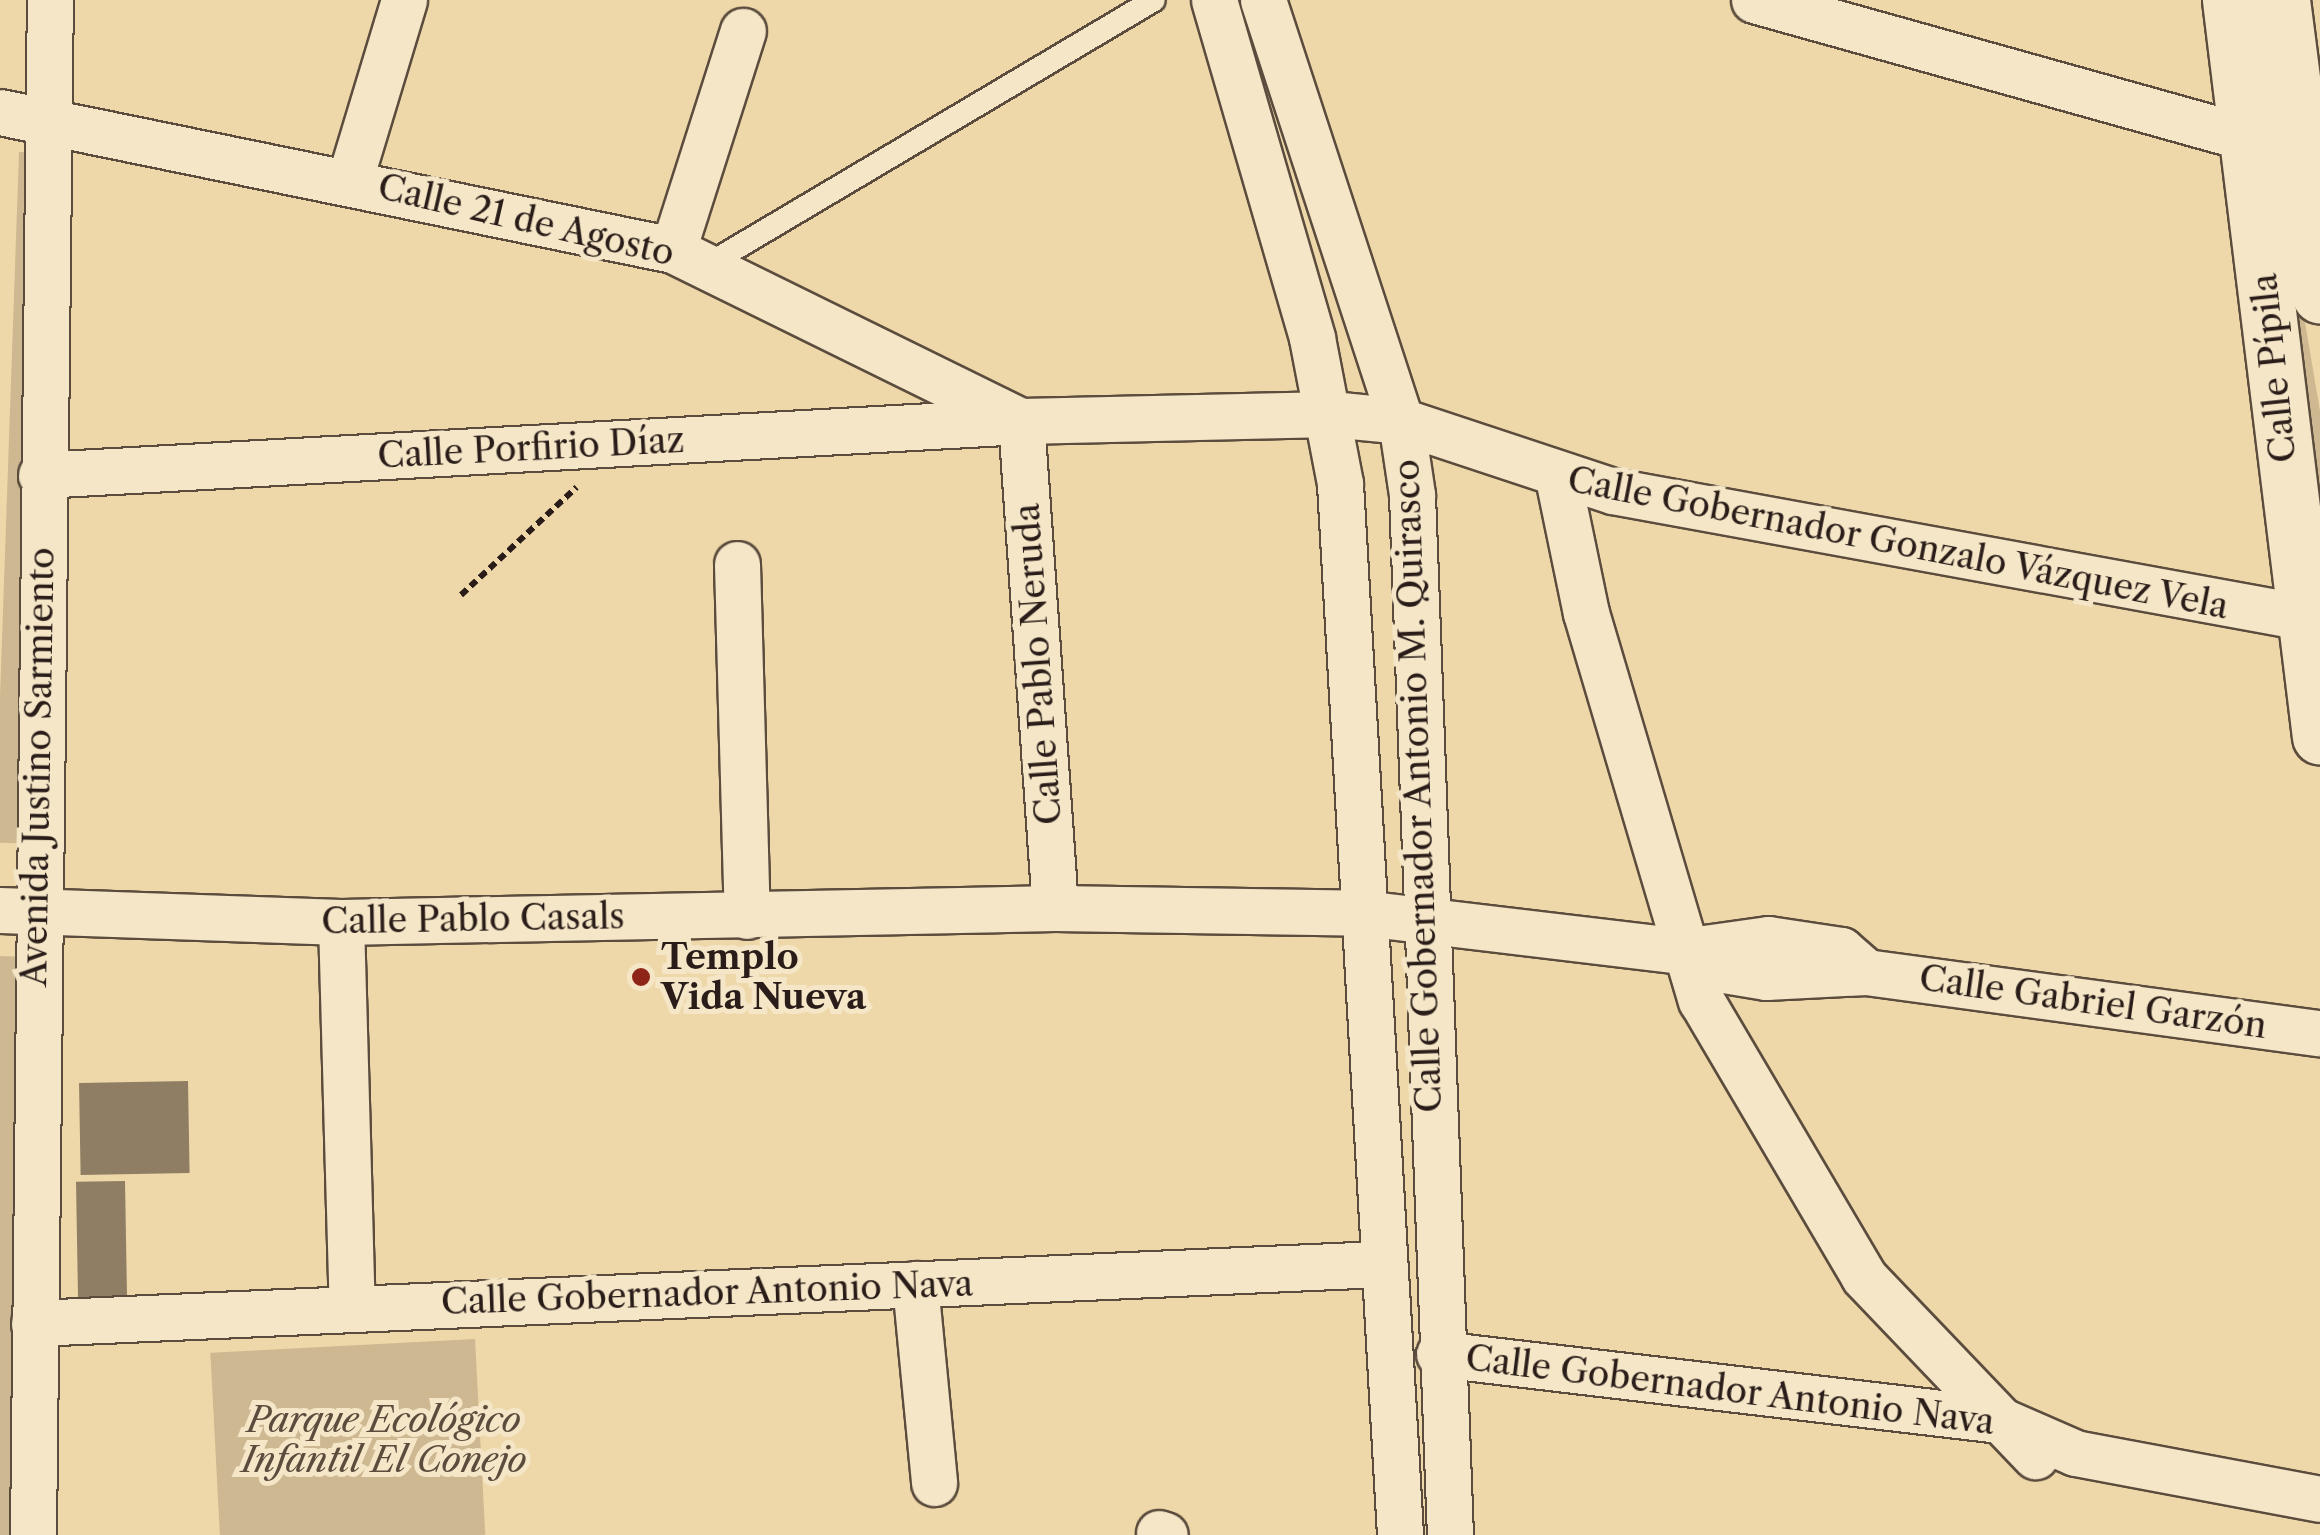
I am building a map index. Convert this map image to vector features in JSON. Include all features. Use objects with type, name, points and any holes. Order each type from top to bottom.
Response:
[{"type":"main road","points":[[2194,0],[2274,136]]},
{"type":"main road","name":"Calle Pípila","points":[[2230,0],[2320,296]]},
{"type":"main road","name":"Calle Pípila","points":[[2282,0],[2274,136],[2320,736]]},
{"type":"main road","points":[[2274,136],[2312,64],[2306,0]]},
{"type":"street","name":"Avenida Justino Sarmiento","points":[[34,1535],[34,1322],[18,910],[42,476],[50,0]]},
{"type":"street","points":[[350,179],[404,0]]},
{"type":"street","name":"Calle Gobernador Antonio M. Quirasco","points":[[1214,0],[1331,414],[1363,913],[1380,1264],[1400,1535]]},
{"type":"street","name":"Calle Gobernador Antonio M. Quirasco","points":[[1263,0],[1401,421],[1412,494],[1439,1368],[1450,1535]]},
{"type":"street","points":[[1754,0],[2274,136]]},
{"type":"street","points":[[691,257],[743,31]]},
{"type":"street","name":"Calle 21 de Agosto","points":[[0,112],[350,179],[691,257],[1021,421]]},
{"type":"street","name":"Calle Gobernador Gonzalo Vázquez Vela","points":[[1021,421],[1331,414],[1401,421],[1558,478],[2312,620]]},
{"type":"street","name":"Calle Porfirio Díaz","points":[[42,476],[1021,421]]},
{"type":"street","name":"Calle Pablo Neruda","points":[[1021,421],[1055,908]]},
{"type":"street","points":[[1558,478],[1586,613],[1682,950],[1701,1000],[1864,1277],[2000,1420]]},
{"type":"street","points":[[737,564],[747,916]]},
{"type":"street","name":"Calle Pablo Casals","points":[[18,910],[341,922],[1055,908],[1363,913],[1426,918]]},
{"type":"street","name":"Calle Gabriel Garzón","points":[[1426,918],[1682,950],[1712,968],[1766,977],[1866,972],[2320,1033]]},
{"type":"street","points":[[341,922],[352,1306]]},
{"type":"street","name":"Calle Gobernador Antonio Nava","points":[[34,1322],[352,1306],[633,1304],[915,1284],[1380,1264]]},
{"type":"street","points":[[915,1284],[934,1482]]},
{"type":"street","name":"Calle Gobernador Antonio Nava","points":[[1439,1368],[2000,1420],[2055,1454]]},
{"type":"street","name":"Calle Gobernador Antonio Nava","points":[[1439,1368],[2055,1454],[2320,1499]]},
{"type":"lane","points":[[691,257],[1154,0]]},
{"type":"path","points":[[461,595],[624,443]]},
{"type":"green space","points":[[19,152],[50,153],[26,844],[0,843],[0,697]]},
{"type":"green space","points":[[2284,198],[2320,411],[2320,528],[2311,529]]},
{"type":"green space","points":[[0,956],[26,957],[15,1535],[0,1535]]},
{"type":"green space","name":"Parque Ecológico Infantil El Conejo","points":[[475,1339],[485,1535],[220,1535],[210,1353]]},
{"type":"building","points":[[188,1081],[190,1173],[81,1175],[79,1083]]},
{"type":"building","points":[[125,1181],[127,1304],[78,1305],[76,1182]]},
{"type":"place","name":"Templo Vida Nueva","points":[[641,977]]}]
